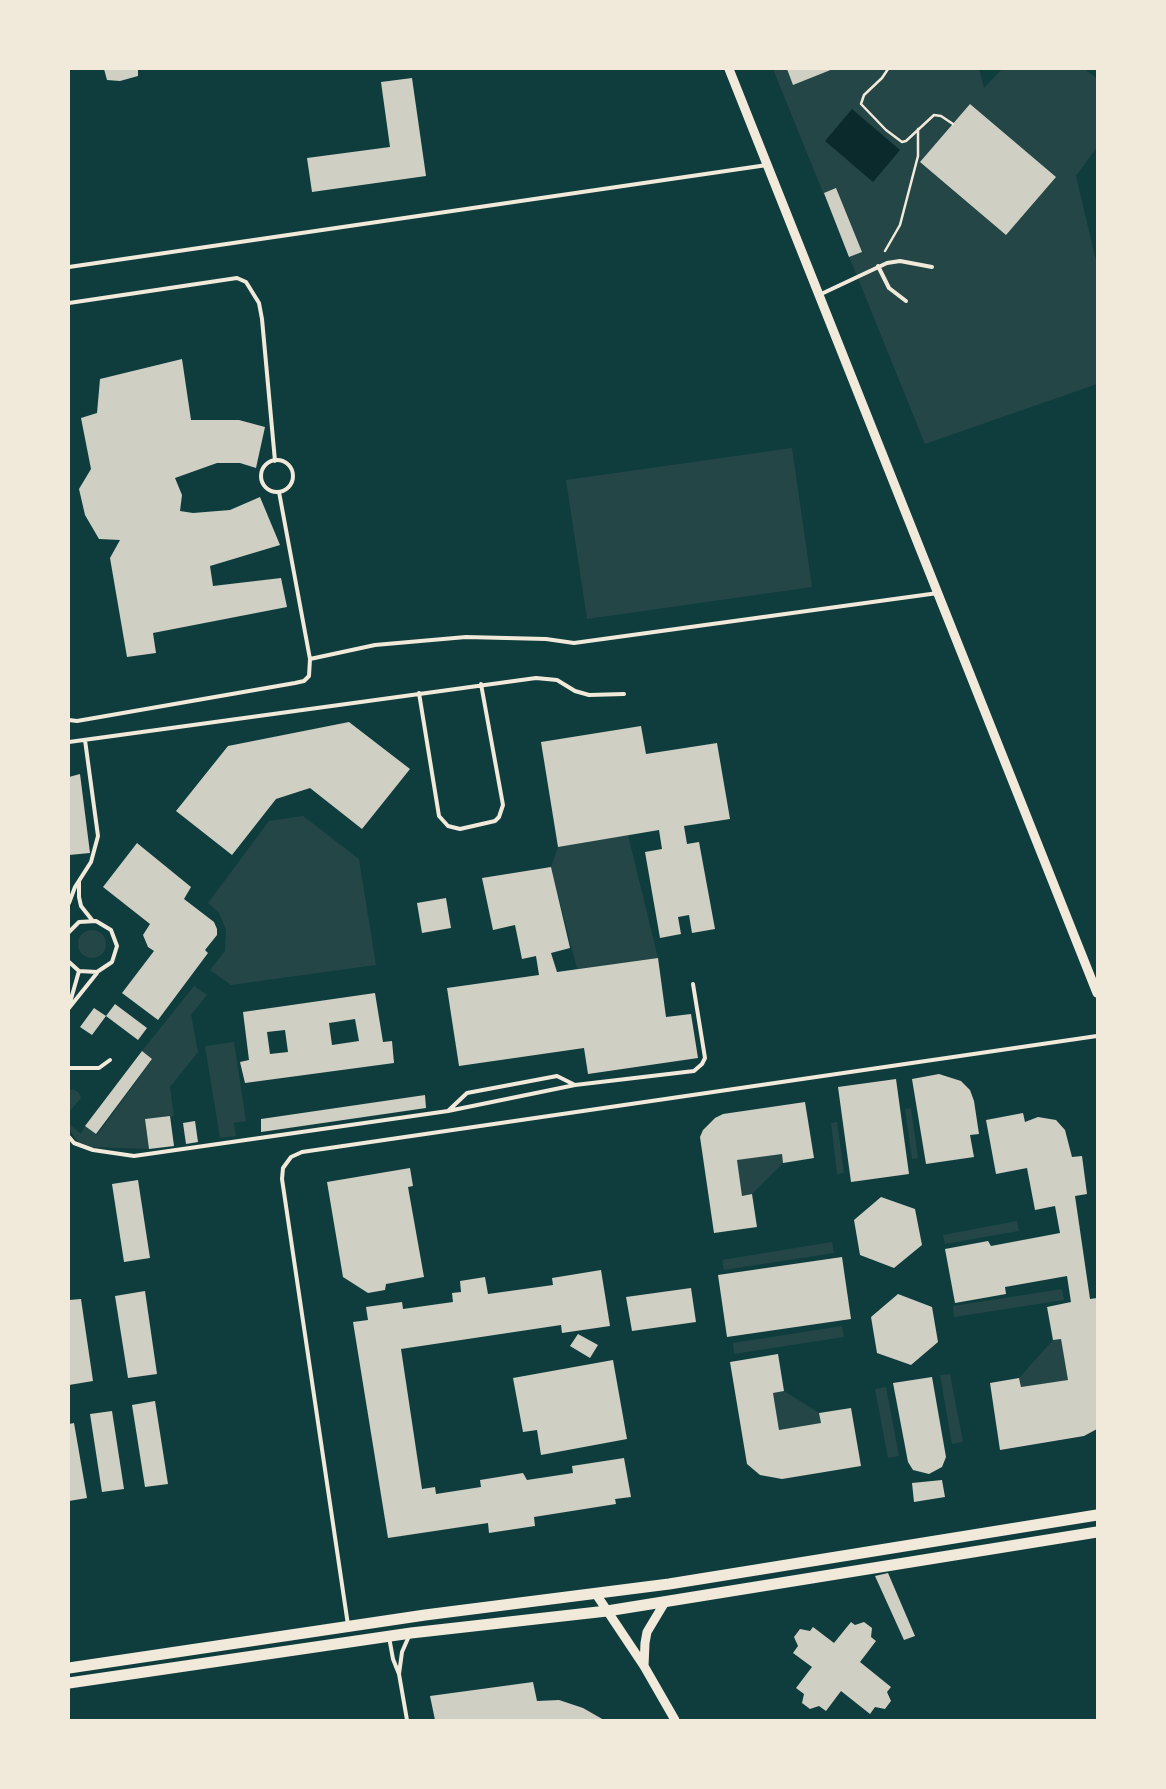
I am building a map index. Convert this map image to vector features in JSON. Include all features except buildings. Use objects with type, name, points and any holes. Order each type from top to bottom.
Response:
[{"type":"main road","points":[[69,1668],[349,1627],[596,1594],[1097,1515]]},
{"type":"main road","points":[[69,1683],[411,1633],[607,1611],[1097,1532]]},
{"type":"main road","points":[[388,1622],[389,1636]]},
{"type":"street","points":[[729,69],[1097,993]]},
{"type":"street","points":[[596,1594],[644,1666],[675,1720]]},
{"type":"street","points":[[644,1666],[644,1643],[647,1632],[665,1602]]},
{"type":"lane","points":[[69,267],[768,165]]},
{"type":"lane","points":[[819,295],[878,266],[900,262],[932,267]]},
{"type":"lane","points":[[878,266],[889,288],[906,301]]},
{"type":"lane","points":[[69,303],[237,278],[246,282],[259,303],[262,319],[275,461]]},
{"type":"lane","points":[[275,461],[286,463],[292,472],[292,483],[279,492],[268,490],[261,481],[262,470],[265,465],[275,461]]},
{"type":"lane","points":[[69,720],[77,721],[304,681],[309,676],[310,659],[279,492]]},
{"type":"lane","points":[[310,659],[375,645],[466,637],[546,639],[574,643],[938,593]]},
{"type":"lane","points":[[69,742],[543,677],[557,680],[575,691],[589,695],[624,694]]},
{"type":"lane","points":[[419,693],[438,816],[448,826],[460,829],[494,821],[499,816],[503,805],[481,684]]},
{"type":"lane","points":[[69,903],[80,879],[91,862],[98,836],[85,740]]},
{"type":"lane","points":[[80,879],[78,888],[81,906],[92,920]]},
{"type":"lane","points":[[69,932],[79,922],[92,920],[104,924],[111,930],[117,946],[112,962],[98,972],[69,1007]]},
{"type":"lane","points":[[69,963],[79,971],[98,972]]},
{"type":"lane","points":[[69,1007],[79,971]]},
{"type":"lane","points":[[69,1137],[74,1143],[93,1150],[134,1156],[448,1111],[575,1085],[694,1071],[700,1067],[705,1058],[693,984]]},
{"type":"lane","points":[[349,1627],[282,1179],[283,1168],[291,1157],[302,1152],[1097,1036]]},
{"type":"lane","points":[[69,1068],[99,1068],[110,1060]]},
{"type":"lane","points":[[448,1111],[467,1093],[558,1076],[575,1085]]},
{"type":"lane","points":[[399,1674],[402,1652],[411,1633]]},
{"type":"lane","points":[[389,1636],[391,1652],[399,1674],[407,1720]]},
{"type":"path","points":[[888,69],[882,78],[864,95],[861,104],[902,142],[906,141],[934,115],[941,116],[953,124]]},
{"type":"path","points":[[885,251],[900,225],[918,156],[918,129]]},
{"type":"shaded area","points":[[773,69],[979,69],[984,88],[1002,69],[1085,69],[1097,79],[1097,147],[1076,176],[1097,265],[1097,384],[925,444]]},
{"type":"shaded area","points":[[852,109],[900,150],[873,182],[825,141]]},
{"type":"shaded area","points":[[792,448],[812,587],[587,619],[566,480]]},
{"type":"shaded area","points":[[303,816],[359,859],[376,965],[231,985],[210,970],[225,951],[226,930],[219,913],[208,903],[269,821]]},
{"type":"shaded area","points":[[628,835],[658,958],[577,969],[551,867],[558,847]]},
{"type":"shaded area","points":[[92,930],[102,934],[106,944],[102,954],[92,958],[82,954],[78,944],[82,934]]},
{"type":"shaded area","points":[[194,986],[207,995],[191,1015],[198,1052],[170,1087],[174,1116],[145,1119],[149,1149],[94,1147],[78,1142],[69,1129],[69,1124],[81,1134],[85,1126],[97,1135],[152,1060],[142,1051]]},
{"type":"shaded area","points":[[234,1042],[246,1121],[234,1123],[236,1136],[220,1138],[205,1046]]},
{"type":"shaded area","points":[[73,1089],[79,1093],[81,1098],[69,1112],[69,1090]]},
{"type":"shaded area","points":[[911,1108],[918,1158],[912,1159],[905,1109]]},
{"type":"shaded area","points":[[837,1122],[844,1173],[837,1174],[831,1123]]},
{"type":"shaded area","points":[[782,1154],[783,1163],[752,1194],[742,1196],[737,1160]]},
{"type":"shaded area","points":[[1017,1221],[1019,1231],[945,1244],[943,1235]]},
{"type":"shaded area","points":[[832,1242],[834,1253],[724,1270],[722,1260]]},
{"type":"shaded area","points":[[1062,1289],[1064,1300],[954,1317],[953,1306]]},
{"type":"shaded area","points":[[842,1326],[844,1337],[734,1354],[733,1343]]},
{"type":"shaded area","points":[[1061,1339],[1068,1380],[1021,1387],[1019,1378],[1053,1340]]},
{"type":"shaded area","points":[[950,1374],[963,1442],[952,1444],[940,1375]]},
{"type":"shaded area","points":[[886,1387],[899,1456],[888,1458],[875,1389]]},
{"type":"shaded area","points":[[784,1391],[819,1413],[821,1423],[779,1430],[773,1393]]}]
